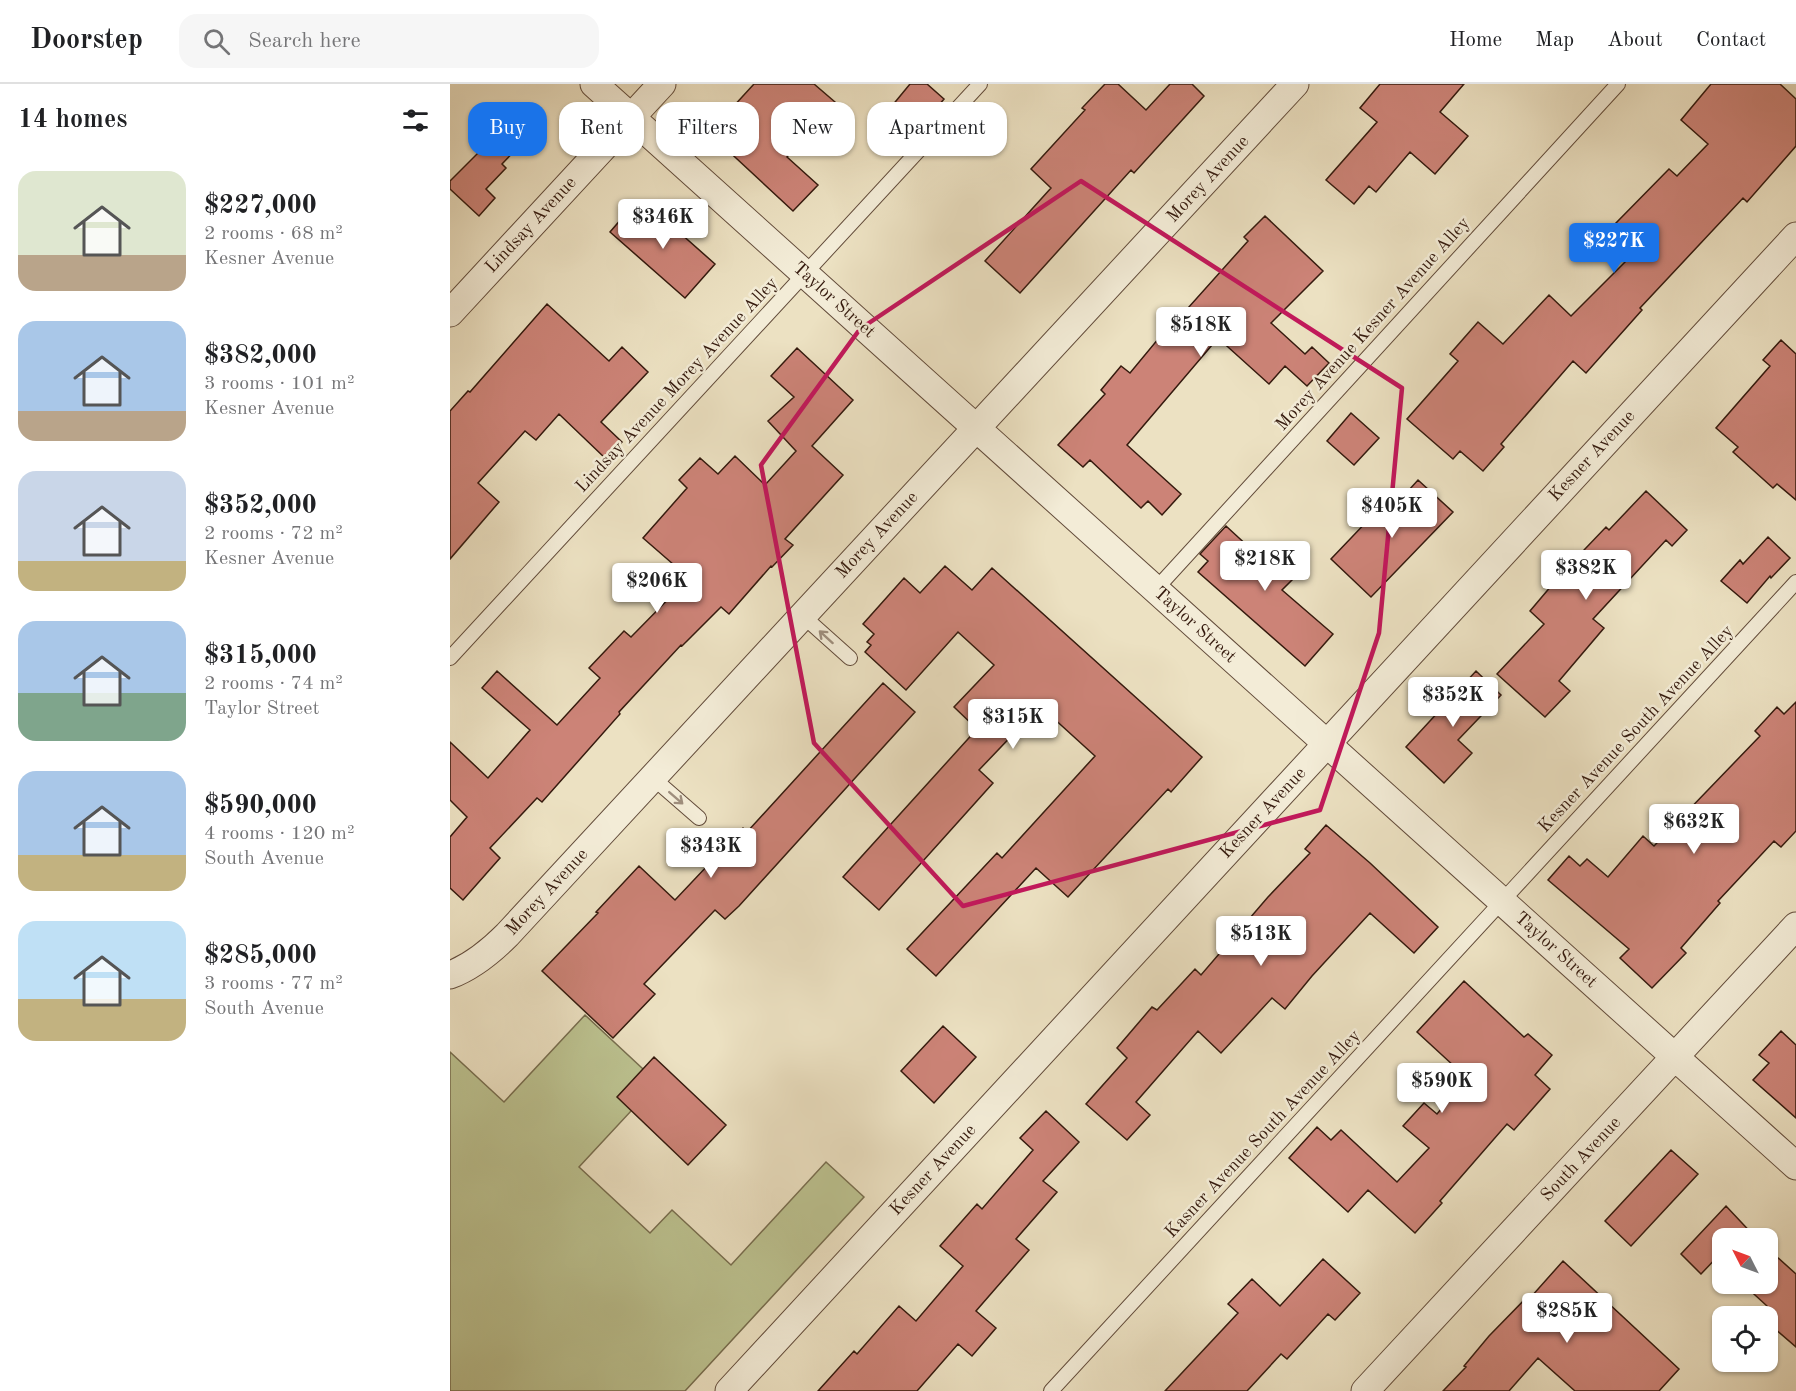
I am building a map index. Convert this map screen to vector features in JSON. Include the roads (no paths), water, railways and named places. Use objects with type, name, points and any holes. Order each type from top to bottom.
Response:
[{"type":"street","name":"Taylor Street","points":[[594,84],[614,102]]},
{"type":"street","name":"Lindsay Avenue","points":[[644,103],[662,84]]},
{"type":"street","name":"Morey Avenue","points":[[450,975],[492,950],[1295,84]]},
{"type":"street","name":"Taylor Street","points":[[644,129],[1796,1166]]},
{"type":"street","name":"Lindsay Avenue","points":[[450,313],[595,156]]},
{"type":"street","name":"Kesner Avenue","points":[[746,1386],[1327,744],[1796,236]]},
{"type":"street","name":"South Avenue","points":[[1365,1391],[1796,926]]},
{"type":"lane","name":"Lindsay Avenue Morey Avenue Alley","points":[[450,658],[980,84]]},
{"type":"lane","name":"Morey Avenue Kesner Avenue Alley","points":[[1156,589],[1618,84]]},
{"type":"lane","name":"Kesner Avenue South Avenue Alley","points":[[1502,901],[1796,582]]},
{"type":"lane","points":[[803,616],[850,658]]},
{"type":"lane","points":[[653,778],[699,818]]},
{"type":"lane","name":"Kasner Avenue South Avenue Alley","points":[[1051,1391],[1502,901]]}]
